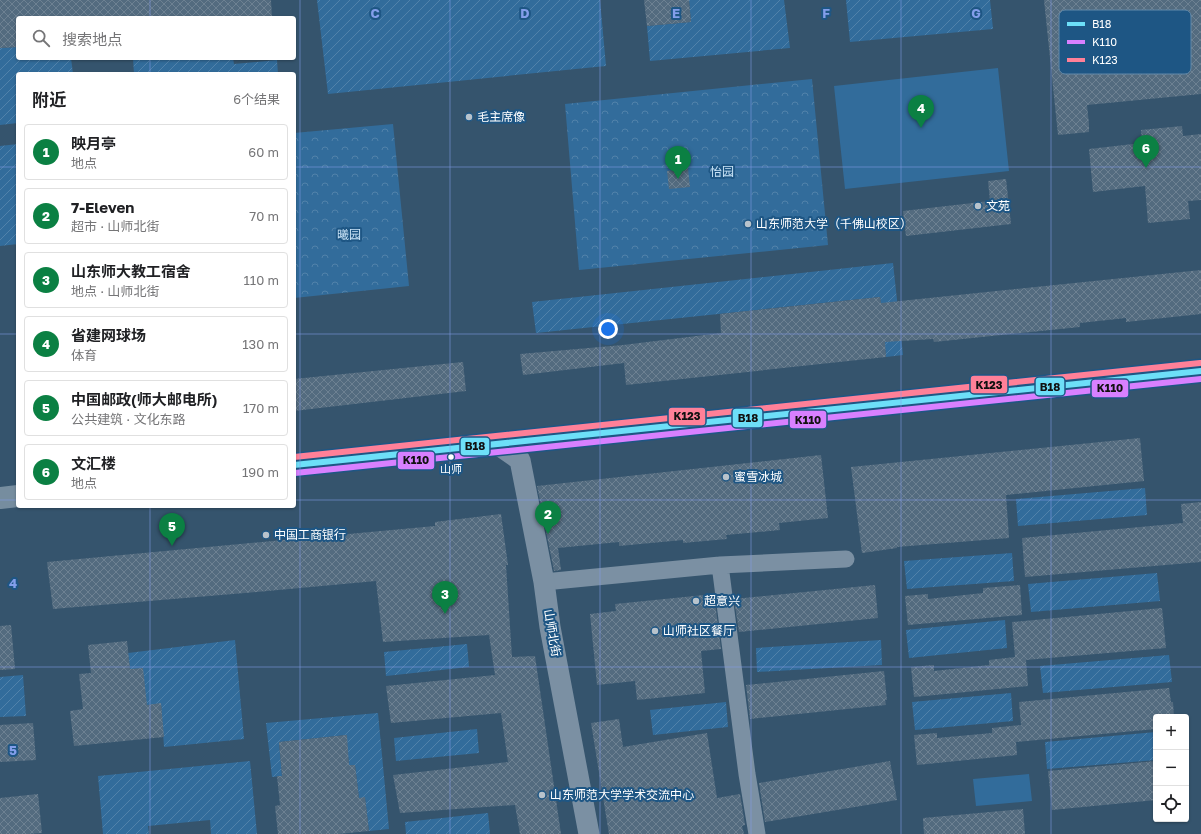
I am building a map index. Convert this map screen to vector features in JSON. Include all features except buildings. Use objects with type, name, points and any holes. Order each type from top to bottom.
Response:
[{"type":"main road","points":[[296,465],[1201,371]]},
{"type":"main road","points":[[0,498],[16,496]]},
{"type":"street","name":"山师北街","points":[[497,444],[520,460],[544,582],[550,627],[589,834]]},
{"type":"street","points":[[544,582],[720,565],[846,559]]},
{"type":"street","points":[[720,565],[747,774],[757,834]]},
{"type":"green space","points":[[317,0],[600,0],[606,66],[328,94]]},
{"type":"green space","points":[[689,0],[784,0],[790,48],[650,61],[647,26],[691,22]]},
{"type":"green space","points":[[846,0],[990,0],[993,29],[850,42]]},
{"type":"green space","points":[[16,47],[16,60],[71,60],[73,72],[16,72],[16,123],[0,125],[0,48]]},
{"type":"green space","points":[[133,60],[233,60],[234,64],[277,60],[278,72],[134,72]]},
{"type":"green space","points":[[998,68],[1009,171],[845,189],[834,86]]},
{"type":"green space","name":"怡园","points":[[812,79],[828,245],[579,270],[565,104]]},
{"type":"green space","name":"曦园","points":[[393,124],[409,286],[296,298],[296,133]]},
{"type":"green space","points":[[16,144],[16,244],[0,246],[0,146]]},
{"type":"green space","points":[[893,263],[903,355],[886,357],[880,297],[536,333],[532,302]]},
{"type":"green space","points":[[1145,488],[1147,515],[1018,526],[1016,499]]},
{"type":"green space","points":[[1012,553],[1014,581],[907,589],[904,561]]},
{"type":"green space","points":[[1157,573],[1160,601],[1031,612],[1028,584]]},
{"type":"green space","points":[[1005,620],[1007,648],[909,658],[906,630]]},
{"type":"green space","points":[[235,640],[244,739],[164,747],[161,704],[147,705],[130,669],[128,653]]},
{"type":"green space","points":[[881,640],[882,665],[757,672],[756,648]]},
{"type":"green space","points":[[467,644],[469,667],[386,676],[384,652]]},
{"type":"green space","points":[[1169,655],[1172,682],[1043,693],[1040,666]]},
{"type":"green space","points":[[23,675],[26,716],[0,717],[0,677]]},
{"type":"green space","points":[[1011,693],[1013,721],[915,730],[912,702]]},
{"type":"green space","points":[[726,702],[728,727],[653,735],[650,710]]},
{"type":"green space","points":[[378,713],[389,829],[369,831],[365,798],[359,798],[355,765],[349,765],[346,735],[279,742],[282,776],[272,777],[266,723]]},
{"type":"green space","points":[[477,729],[479,753],[396,761],[394,738]]},
{"type":"green space","points":[[1153,732],[1153,760],[1047,769],[1045,742]]},
{"type":"green space","points":[[250,761],[257,834],[211,834],[210,820],[148,826],[149,834],[103,834],[98,776]]},
{"type":"green space","points":[[1029,774],[1032,801],[976,806],[973,779]]},
{"type":"green space","points":[[488,813],[490,834],[406,834],[405,822]]},
{"type":"transit line","name":"K123","points":[[296,457],[1200,363]]},
{"type":"transit line","name":"B18","points":[[296,465],[1201,371]]},
{"type":"transit line","name":"K110","points":[[296,473],[1201,379]]},
{"type":"place","name":"毛主席像","points":[[469,117]]},
{"type":"place","name":"省建网球场","points":[[921,128]]},
{"type":"place","name":"文汇楼","points":[[1146,168]]},
{"type":"place","name":"映月亭","points":[[678,179]]},
{"type":"place","name":"文苑","points":[[978,206]]},
{"type":"place","name":"山东师范大学（千佛山校区）","points":[[748,224]]},
{"type":"place","name":"山师","points":[[451,457]]},
{"type":"place","name":"蜜雪冰城","points":[[726,477]]},
{"type":"place","name":"7-Eleven","points":[[548,534]]},
{"type":"place","name":"中国工商银行","points":[[266,535]]},
{"type":"place","name":"中国邮政(师大邮电所)","points":[[172,546]]},
{"type":"place","name":"超意兴","points":[[696,601]]},
{"type":"place","name":"山东师大教工宿舍","points":[[445,614]]},
{"type":"place","name":"山师社区餐厅","points":[[655,631]]},
{"type":"place","name":"山东师范大学学术交流中心","points":[[542,795]]}]
